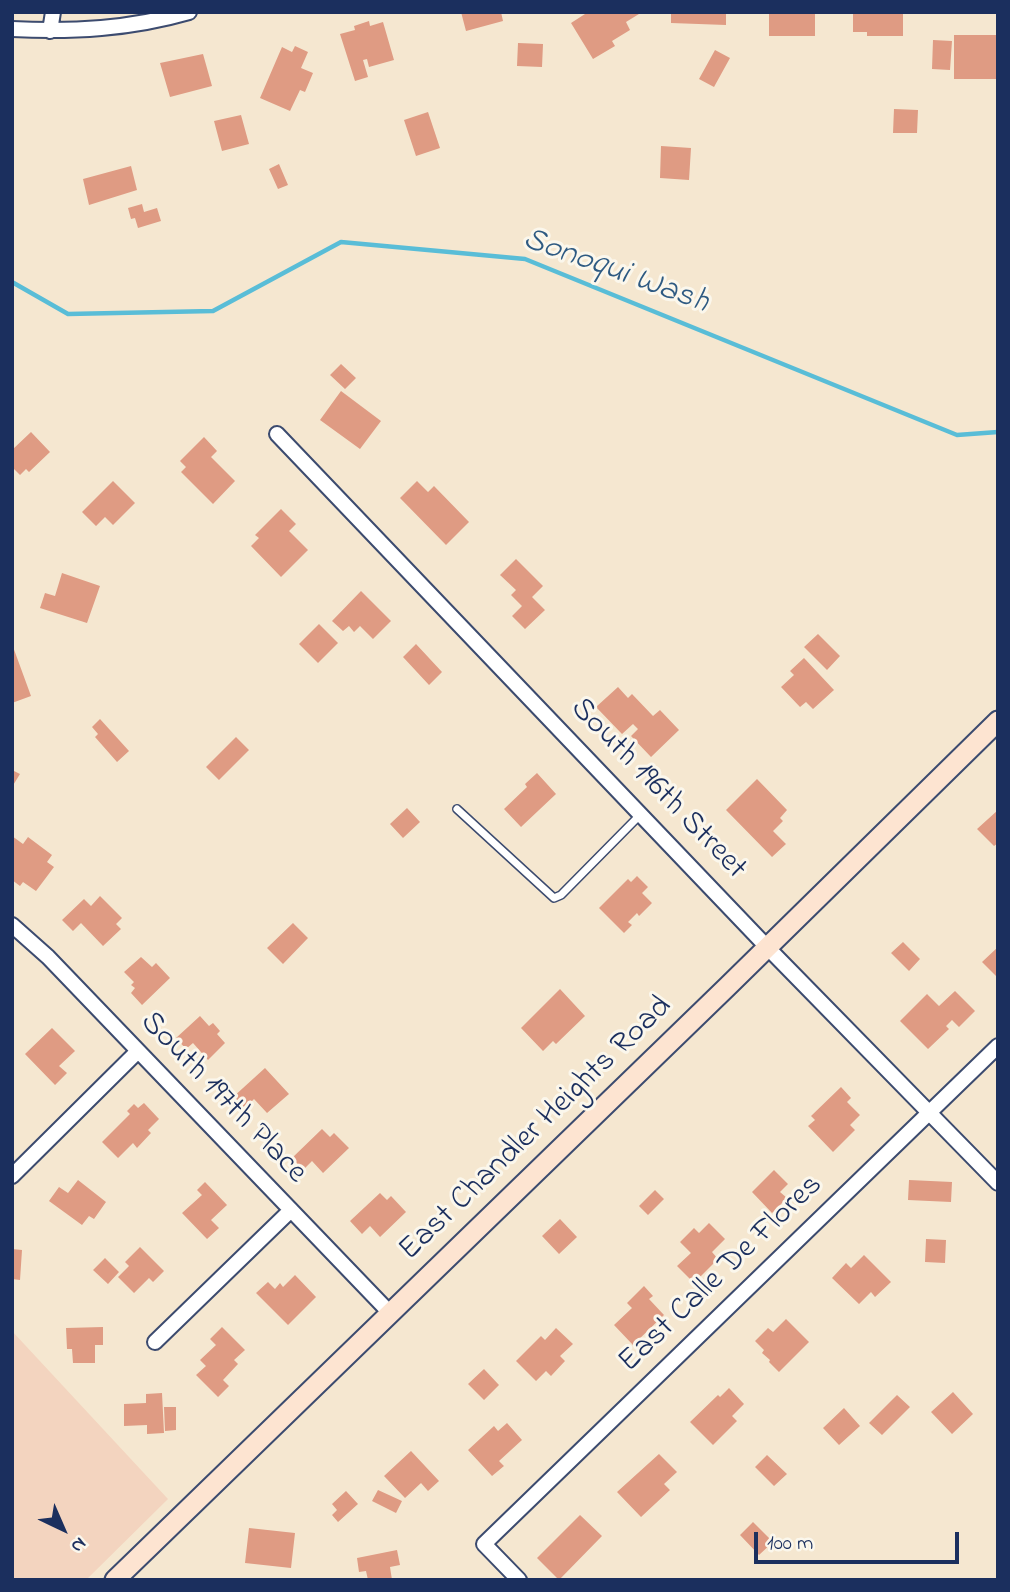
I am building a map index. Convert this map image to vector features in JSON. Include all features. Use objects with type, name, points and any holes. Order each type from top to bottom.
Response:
[{"type":"main road","name":"East Chandler Heights Road","points":[[114,1580],[998,721]]},
{"type":"street","points":[[50,30],[53,12]]},
{"type":"street","points":[[12,29],[99,30],[158,21],[189,12]]},
{"type":"street","name":"South 196th Street","points":[[277,434],[767,947],[998,1183]]},
{"type":"street","name":"South 197th Place","points":[[12,925],[48,957],[390,1313]]},
{"type":"street","name":"East Calle De Flores","points":[[519,1580],[484,1544],[998,1046]]},
{"type":"street","points":[[12,1176],[138,1051]]},
{"type":"street","points":[[155,1342],[291,1210]]},
{"type":"lane","points":[[457,809],[554,898],[561,895],[641,814]]},
{"type":"shaded area","points":[[12,1331],[168,1499],[86,1580],[12,1580]]},
{"type":"building","points":[[461,12],[501,12],[503,21],[466,31]]},
{"type":"building","points":[[584,12],[639,14],[626,22],[630,30],[612,41],[615,46],[593,59],[571,23],[585,14]]},
{"type":"building","points":[[671,12],[726,12],[726,25],[671,23]]},
{"type":"building","points":[[769,12],[815,12],[815,36],[769,36]]},
{"type":"building","points":[[853,12],[903,12],[903,36],[867,36],[867,32],[853,32]]},
{"type":"building","points":[[369,21],[370,26],[383,22],[394,60],[369,67],[367,59],[363,60],[368,77],[355,81],[340,34],[355,30],[354,26]]},
{"type":"building","points":[[954,35],[998,35],[998,79],[954,79]]},
{"type":"building","points":[[933,40],[952,41],[950,70],[932,69]]},
{"type":"building","points":[[518,43],[543,44],[542,67],[517,66]]},
{"type":"building","points":[[295,46],[308,52],[301,68],[313,73],[305,92],[300,90],[290,111],[260,98],[282,47],[292,52]]},
{"type":"building","points":[[715,50],[730,58],[714,87],[699,79]]},
{"type":"building","points":[[203,54],[212,86],[170,97],[160,63]]},
{"type":"building","points":[[894,109],[918,110],[917,133],[893,133]]},
{"type":"building","points":[[428,112],[440,148],[416,156],[404,120]]},
{"type":"building","points":[[241,115],[249,144],[222,151],[214,121]]},
{"type":"building","points":[[661,146],[691,148],[689,180],[660,178]]},
{"type":"building","points":[[279,164],[288,185],[278,189],[269,169]]},
{"type":"building","points":[[131,166],[137,190],[89,205],[83,179]]},
{"type":"building","points":[[142,204],[144,212],[157,208],[161,221],[138,228],[135,218],[131,219],[128,208]]},
{"type":"building","points":[[341,364],[356,378],[345,389],[330,375]]},
{"type":"building","points":[[341,391],[381,421],[360,449],[320,420]]},
{"type":"building","points":[[31,432],[50,452],[29,472],[26,469],[20,475],[12,467],[12,450]]},
{"type":"building","points":[[204,437],[217,451],[211,457],[235,481],[213,504],[181,472],[186,467],[180,461]]},
{"type":"building","points":[[113,481],[135,503],[113,525],[105,517],[96,526],[82,512]]},
{"type":"building","points":[[417,481],[428,492],[434,486],[469,522],[446,545],[400,498]]},
{"type":"building","points":[[281,509],[296,524],[289,531],[308,550],[281,577],[251,546],[259,538],[255,535]]},
{"type":"building","points":[[516,559],[543,586],[532,597],[545,610],[525,629],[512,616],[522,606],[511,595],[516,590],[500,575]]},
{"type":"building","points":[[62,573],[100,586],[87,623],[40,608],[45,593],[55,596]]},
{"type":"building","points":[[361,591],[391,621],[373,639],[360,626],[354,632],[349,626],[343,631],[332,621]]},
{"type":"building","points":[[319,624],[338,643],[318,663],[299,644]]},
{"type":"building","points":[[818,634],[840,656],[827,670],[804,647]]},
{"type":"building","points":[[12,644],[31,696],[12,703]]},
{"type":"building","points":[[416,644],[442,672],[429,685],[403,657]]},
{"type":"building","points":[[804,658],[834,690],[813,709],[806,702],[800,707],[781,687],[794,675],[790,671]]},
{"type":"building","points":[[618,687],[628,698],[632,694],[653,716],[660,710],[679,730],[651,757],[631,736],[638,729],[633,724],[622,734],[596,707]]},
{"type":"building","points":[[100,719],[129,751],[117,762],[95,737],[98,734],[92,727]]},
{"type":"building","points":[[236,737],[249,750],[219,780],[206,767]]},
{"type":"building","points":[[12,770],[20,774],[12,787]]},
{"type":"building","points":[[537,773],[556,794],[521,827],[504,809]]},
{"type":"building","points":[[757,779],[787,810],[780,818],[783,821],[773,831],[786,844],[772,857],[726,810]]},
{"type":"building","points":[[407,808],[420,822],[403,838],[390,824]]},
{"type":"building","points":[[998,810],[998,843],[994,846],[977,829]]},
{"type":"building","points":[[12,836],[23,844],[28,837],[52,855],[47,862],[54,867],[36,891],[23,882],[20,886],[12,880]]},
{"type":"building","points":[[637,876],[648,887],[642,893],[652,903],[639,916],[637,913],[628,922],[632,925],[624,933],[599,908],[628,879],[631,882]]},
{"type":"building","points":[[100,896],[122,918],[116,924],[121,929],[103,946],[81,923],[73,931],[62,920],[84,899],[91,906]]},
{"type":"building","points":[[293,923],[308,938],[283,964],[267,948]]},
{"type":"building","points":[[903,942],[920,959],[909,971],[891,953]]},
{"type":"building","points":[[998,947],[998,978],[982,962]]},
{"type":"building","points":[[141,957],[152,967],[156,963],[170,978],[142,1005],[131,993],[135,988],[131,985],[134,982],[124,972]]},
{"type":"building","points":[[560,989],[585,1016],[556,1044],[553,1041],[543,1051],[521,1028]]},
{"type":"building","points":[[955,991],[975,1011],[959,1027],[952,1020],[946,1026],[949,1029],[928,1049],[900,1021],[927,994],[939,1006]]},
{"type":"building","points":[[200,1016],[209,1026],[213,1023],[220,1031],[217,1034],[225,1043],[208,1060],[193,1043],[186,1049],[176,1038]]},
{"type":"building","points":[[52,1028],[75,1051],[59,1066],[67,1073],[55,1085],[25,1054]]},
{"type":"building","points":[[265,1068],[289,1094],[267,1113],[254,1099],[243,1110],[232,1098]]},
{"type":"building","points":[[841,1087],[851,1098],[847,1102],[860,1115],[850,1125],[855,1130],[833,1152],[808,1126],[815,1120],[811,1116]]},
{"type":"building","points":[[144,1103],[159,1119],[148,1130],[151,1133],[137,1148],[133,1143],[118,1158],[102,1142],[130,1114],[127,1111],[134,1104],[138,1108]]},
{"type":"building","points":[[322,1129],[330,1137],[334,1133],[349,1148],[323,1173],[312,1161],[303,1170],[292,1158]]},
{"type":"building","points":[[774,1170],[788,1184],[780,1192],[787,1198],[772,1213],[752,1192]]},
{"type":"building","points":[[78,1180],[106,1202],[94,1219],[89,1216],[82,1225],[49,1201],[59,1187],[68,1193]]},
{"type":"building","points":[[909,1180],[952,1182],[951,1202],[908,1200]]},
{"type":"building","points":[[205,1182],[227,1205],[211,1220],[219,1228],[207,1239],[182,1213],[202,1195],[197,1190]]},
{"type":"building","points":[[655,1190],[664,1199],[648,1215],[639,1206]]},
{"type":"building","points":[[380,1193],[387,1200],[391,1196],[406,1212],[380,1237],[370,1226],[362,1234],[350,1221]]},
{"type":"building","points":[[560,1219],[577,1237],[559,1254],[542,1236]]},
{"type":"building","points":[[709,1223],[725,1239],[712,1252],[718,1259],[694,1283],[677,1266],[691,1253],[680,1242],[694,1228],[699,1233]]},
{"type":"building","points":[[926,1239],[946,1240],[945,1263],[925,1262]]},
{"type":"building","points":[[140,1247],[164,1271],[153,1282],[149,1278],[134,1293],[118,1277],[129,1266],[125,1262]]},
{"type":"building","points":[[12,1249],[22,1250],[20,1280],[12,1279]]},
{"type":"building","points":[[864,1255],[891,1282],[875,1297],[871,1292],[859,1304],[832,1278],[846,1263],[851,1268]]},
{"type":"building","points":[[105,1258],[119,1272],[108,1284],[93,1270]]},
{"type":"building","points":[[295,1275],[316,1297],[288,1325],[256,1293],[268,1282],[275,1289],[280,1283],[283,1287]]},
{"type":"building","points":[[644,1286],[653,1296],[649,1299],[664,1315],[633,1345],[614,1325],[632,1308],[627,1303]]},
{"type":"building","points":[[786,1319],[809,1342],[779,1372],[755,1341],[768,1328],[773,1332]]},
{"type":"building","points":[[103,1327],[103,1345],[95,1345],[95,1363],[73,1363],[72,1349],[67,1349],[66,1328]]},
{"type":"building","points":[[222,1327],[245,1350],[234,1360],[238,1364],[223,1380],[229,1386],[218,1397],[196,1375],[206,1366],[200,1360],[216,1345],[210,1339]]},
{"type":"building","points":[[556,1328],[573,1344],[560,1356],[565,1361],[551,1376],[546,1371],[536,1381],[516,1361],[541,1336],[545,1340]]},
{"type":"building","points":[[484,1369],[499,1385],[484,1400],[468,1384]]},
{"type":"building","points":[[729,1388],[744,1404],[732,1416],[737,1421],[713,1445],[690,1422]]},
{"type":"building","points":[[953,1392],[973,1414],[952,1434],[931,1412]]},
{"type":"building","points":[[162,1393],[164,1433],[147,1434],[147,1425],[124,1426],[124,1404],[146,1403],[146,1394]]},
{"type":"building","points":[[897,1395],[910,1407],[882,1435],[869,1423]]},
{"type":"building","points":[[164,1407],[176,1407],[176,1430],[165,1431]]},
{"type":"building","points":[[844,1408],[860,1426],[839,1445],[823,1428]]},
{"type":"building","points":[[507,1423],[522,1440],[499,1461],[504,1466],[492,1476],[468,1450],[494,1426],[498,1431]]},
{"type":"building","points":[[411,1451],[439,1481],[428,1491],[421,1483],[405,1498],[384,1476]]},
{"type":"building","points":[[659,1454],[677,1472],[664,1484],[670,1490],[641,1517],[617,1492]]},
{"type":"building","points":[[767,1455],[787,1474],[774,1486],[755,1467]]},
{"type":"building","points":[[378,1490],[402,1501],[396,1513],[372,1501]]},
{"type":"building","points":[[346,1491],[358,1504],[338,1522],[332,1515],[337,1510],[332,1504]]},
{"type":"building","points":[[580,1515],[602,1536],[559,1580],[537,1558]]},
{"type":"building","points":[[753,1522],[773,1542],[759,1555],[740,1535]]},
{"type":"building","points":[[249,1528],[295,1533],[291,1568],[245,1563]]},
{"type":"building","points":[[397,1550],[400,1565],[390,1567],[392,1580],[368,1580],[366,1571],[359,1572],[357,1558]]},
{"type":"waterway","name":"Sonoqui Wash","points":[[12,282],[68,314],[213,311],[341,242],[525,259],[957,435],[998,432]]}]
